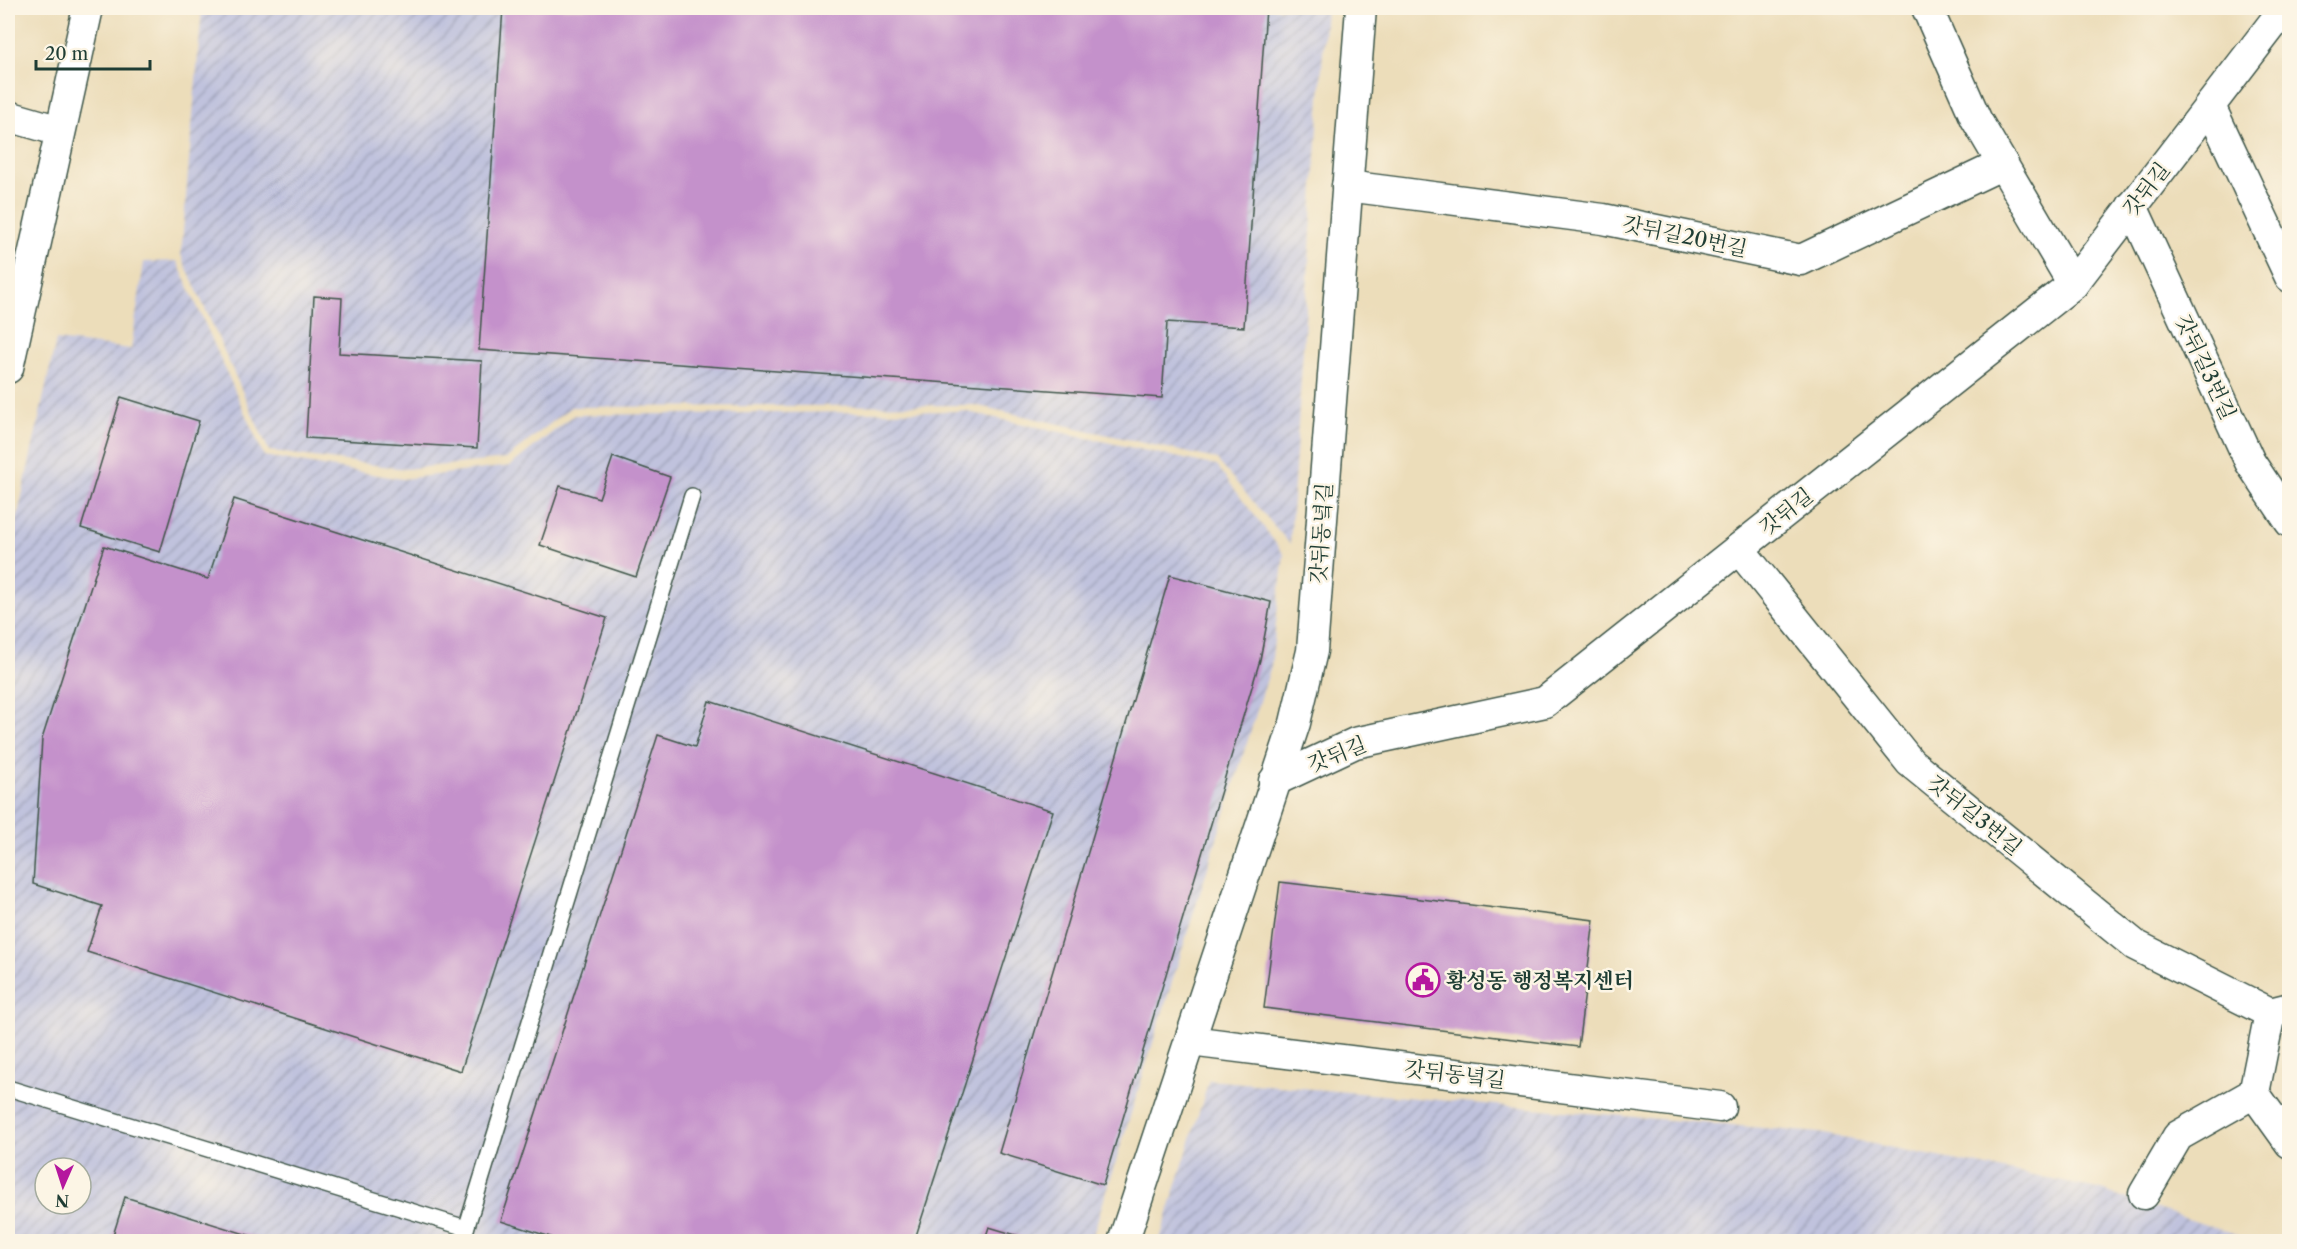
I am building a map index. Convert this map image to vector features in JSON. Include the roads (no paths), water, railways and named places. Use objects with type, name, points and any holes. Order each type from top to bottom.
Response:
[{"type":"street","points":[[8,368],[88,8]]},
{"type":"street","name":"갓뒤동녘길","points":[[1122,1242],[1294,723],[1312,651],[1361,8]]},
{"type":"street","points":[[1927,8],[1976,119],[2073,284]]},
{"type":"street","name":"갓뒤길","points":[[1275,782],[1355,743],[1545,702],[2073,284],[2285,10]]},
{"type":"street","points":[[2210,106],[2289,277]]},
{"type":"street","points":[[8,116],[60,131]]},
{"type":"street","name":"갓뒤길20번길","points":[[1347,186],[1603,219],[1801,261],[2003,164]]},
{"type":"street","name":"갓뒤길3번길","points":[[2132,206],[2250,462],[2289,522]]},
{"type":"street","name":"갓뒤길3번길","points":[[1739,549],[1910,762],[2135,945],[2280,1011],[2254,1093]]},
{"type":"street","name":"갓뒤동녘길","points":[[1190,1041],[1720,1107]]},
{"type":"street","points":[[2144,1194],[2178,1136],[2254,1093],[2289,1143]]},
{"type":"lane","points":[[8,1088],[464,1235],[692,496]]},
{"type":"place","name":"황성동 행정복지센터","points":[[1423,980]]}]
